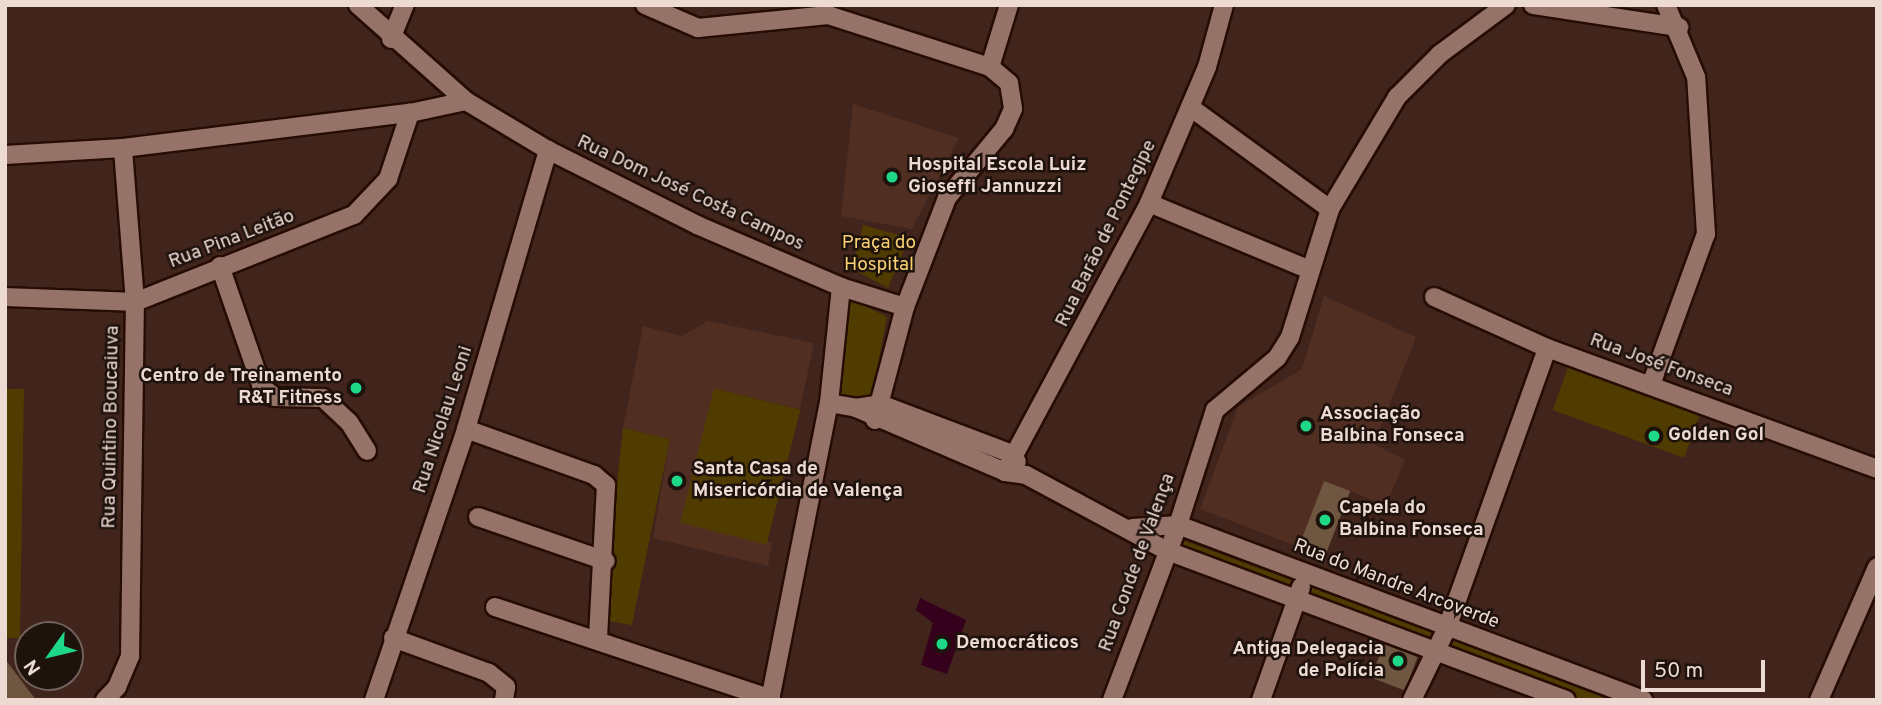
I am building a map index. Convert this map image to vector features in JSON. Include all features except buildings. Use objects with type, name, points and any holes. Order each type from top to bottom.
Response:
[{"type":"street","name":"Rua Dom José Costa Campos","points":[[358,5],[391,39],[466,101],[548,150],[697,225],[841,287],[905,307]]},
{"type":"street","points":[[391,39],[405,5]]},
{"type":"street","points":[[645,5],[698,28],[828,15],[990,67],[1009,83],[1013,109],[1004,129],[947,198],[905,307],[877,412]]},
{"type":"street","points":[[990,67],[1009,5]]},
{"type":"street","name":"Rua Barão de Pontegipe","points":[[1005,472],[1012,454],[1081,338],[1149,203],[1218,37],[1224,5]]},
{"type":"street","name":"Rua Conde de Valença","points":[[1112,700],[1165,550],[1178,525],[1214,410],[1278,358],[1330,209],[1398,97],[1440,54],[1506,5]]},
{"type":"street","points":[[1533,5],[1679,27]]},
{"type":"street","points":[[1652,382],[1706,234],[1696,77],[1679,27],[1665,5]]},
{"type":"street","points":[[5,155],[122,148],[410,113],[466,101]]},
{"type":"street","points":[[1190,107],[1330,209]]},
{"type":"street","name":"Rua Pina Leitão","points":[[5,297],[135,302],[364,209],[388,179],[410,113]]},
{"type":"street","name":"Rua Quintino Boucaiuva","points":[[105,700],[117,687],[130,656],[135,302],[122,148]]},
{"type":"street","name":"Rua Nicolau Leoni","points":[[374,700],[466,429],[548,150]]},
{"type":"street","points":[[1149,203],[1310,270]]},
{"type":"street","points":[[220,266],[262,387],[275,397],[323,398],[349,422],[367,451]]},
{"type":"street","points":[[495,607],[770,699],[829,403],[841,287]]},
{"type":"street","name":"Rua José Fonseca","points":[[1434,297],[1547,348],[1652,382],[1877,469]]},
{"type":"street","points":[[1412,700],[1447,628],[1547,348]]},
{"type":"street","points":[[829,403],[877,412],[1012,454],[1026,475]]},
{"type":"street","points":[[877,412],[1005,472],[1026,475],[1132,528],[1165,550],[1436,647],[1566,700]]},
{"type":"street","points":[[466,429],[594,475],[607,485],[609,498],[606,561],[598,640]]},
{"type":"street","points":[[478,517],[606,561]]},
{"type":"street","name":"Rua do Mandre Arcoverde","points":[[1132,528],[1178,525],[1643,700]]},
{"type":"street","points":[[1819,700],[1877,567]]},
{"type":"street","points":[[1261,700],[1306,574]]},
{"type":"street","points":[[393,638],[489,673],[506,687],[505,700]]},
{"type":"shaded area","name":"Hospital Escola Luiz Gioseffi Jannuzzi","points":[[853,104],[959,138],[912,229],[841,216]]},
{"type":"shaded area","name":"Associação Balbina Fonseca","points":[[1324,296],[1416,337],[1374,444],[1405,460],[1386,505],[1324,481],[1301,548],[1200,509],[1238,407],[1302,369]]},
{"type":"shaded area","name":"Santa Casa de Misericórdia de Valença","points":[[708,321],[814,343],[800,409],[714,388],[682,522],[772,543],[768,566],[653,538],[670,439],[623,428],[643,326],[682,336]]},
{"type":"shaded area","name":"Democráticos","points":[[920,598],[966,620],[947,674],[921,665],[933,623],[916,610]]},
{"type":"green space","name":"Praça do Hospital","points":[[863,225],[909,238],[888,288],[852,269]]},
{"type":"green space","points":[[846,296],[887,317],[870,405],[840,397]]},
{"type":"green space","name":"Golden Gol","points":[[1570,362],[1702,410],[1684,458],[1553,410]]},
{"type":"green space","points":[[714,388],[800,410],[767,544],[680,523]]},
{"type":"green space","points":[[5,389],[24,389],[20,621],[14,621],[14,638],[5,638]]},
{"type":"green space","points":[[623,428],[670,439],[632,625],[602,620]]},
{"type":"green space","points":[[1174,537],[1610,700],[1576,700],[1169,549]]},
{"type":"place","name":"Hospital Escola Luiz Gioseffi Jannuzzi","points":[[892,177]]},
{"type":"place","name":"Centro de Treinamento R&T Fitness","points":[[356,388]]},
{"type":"place","name":"Associação Balbina Fonseca","points":[[1306,426]]},
{"type":"place","name":"Golden Gol","points":[[1654,436]]},
{"type":"place","name":"Santa Casa de Misericórdia de Valença","points":[[677,481]]},
{"type":"place","name":"Capela do Balbina Fonseca","points":[[1325,520]]},
{"type":"place","name":"Democráticos","points":[[942,644]]},
{"type":"place","name":"Antiga Delegacia de Polícia","points":[[1398,661]]}]
